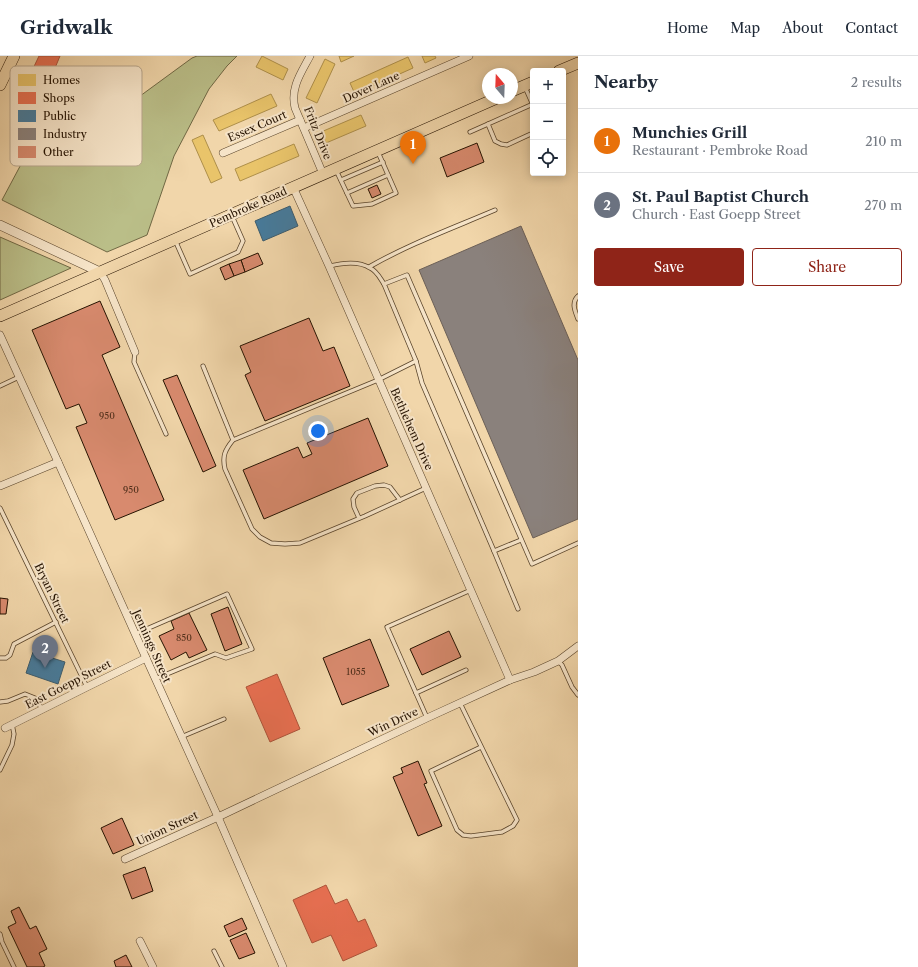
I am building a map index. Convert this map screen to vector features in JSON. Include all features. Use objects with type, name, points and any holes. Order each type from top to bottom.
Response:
[{"type":"main road","points":[[0,85],[3,72],[14,56]]},
{"type":"main road","points":[[565,68],[578,62]]},
{"type":"main road","points":[[518,89],[529,84]]},
{"type":"main road","name":"Pembroke Road","points":[[0,316],[483,104]]},
{"type":"street","name":"Fritz Drive","points":[[310,56],[295,85],[294,102],[323,174]]},
{"type":"street","name":"Dover Lane","points":[[304,128],[459,58],[469,56]]},
{"type":"street","name":"Essex Court","points":[[222,152],[300,120]]},
{"type":"street","name":"Bethlehem Drive","points":[[293,187],[510,680]]},
{"type":"street","points":[[0,225],[100,272],[105,280],[135,352]]},
{"type":"street","name":"Jennings Street","points":[[0,335],[218,817],[283,967]]},
{"type":"street","points":[[0,486],[58,462]]},
{"type":"street","name":"Win Drive","points":[[218,817],[427,718],[510,680],[534,672],[558,661],[578,646]]},
{"type":"street","name":"East Goepp Street","points":[[2,729],[146,658]]},
{"type":"street","name":"Union Street","points":[[125,859],[218,817]]},
{"type":"street","points":[[140,941],[153,967]]},
{"type":"lane","points":[[529,84],[533,104]]},
{"type":"lane","points":[[470,132],[530,106]]},
{"type":"lane","points":[[488,124],[495,141],[501,144],[507,145],[530,134]]},
{"type":"lane","points":[[335,169],[353,206],[372,204],[396,193],[377,150]]},
{"type":"lane","points":[[341,180],[382,162]]},
{"type":"lane","points":[[347,193],[388,175]]},
{"type":"lane","points":[[369,267],[395,253],[495,210]]},
{"type":"lane","points":[[175,239],[190,274],[238,252],[243,241],[231,214]]},
{"type":"lane","points":[[329,266],[352,263],[369,267],[377,273],[384,284],[416,362],[422,383],[518,609]]},
{"type":"lane","points":[[384,284],[407,275],[532,564],[578,543]]},
{"type":"lane","points":[[578,296],[573,305],[578,319]]},
{"type":"lane","points":[[135,352],[134,362],[166,434]]},
{"type":"lane","points":[[416,362],[378,380],[233,440],[227,449],[223,460],[225,469],[252,528],[260,537],[272,543],[300,543],[426,488]]},
{"type":"lane","points":[[203,366],[233,440]]},
{"type":"lane","points":[[0,386],[19,378]]},
{"type":"lane","points":[[359,518],[354,507],[353,499],[357,493],[384,484],[390,487],[400,500]]},
{"type":"lane","name":"Bryan Street","points":[[0,508],[87,687]]},
{"type":"lane","points":[[494,551],[521,540]]},
{"type":"lane","points":[[427,718],[387,627],[471,590]]},
{"type":"lane","points":[[135,634],[227,594],[252,649],[226,658],[215,654],[155,679]]},
{"type":"lane","points":[[0,658],[10,656],[14,644],[56,622]]},
{"type":"lane","points":[[558,661],[562,665],[572,687],[578,695]]},
{"type":"lane","points":[[416,693],[466,670]]},
{"type":"lane","points":[[0,702],[8,701],[25,694],[35,698],[42,710]]},
{"type":"lane","points":[[460,703],[517,820],[513,826],[502,832],[471,836],[463,835],[457,830],[431,771],[481,747]]},
{"type":"lane","points":[[181,737],[224,719]]},
{"type":"lane","points":[[0,770],[12,745],[14,734],[12,724]]},
{"type":"lane","points":[[0,934],[2,942],[14,967]]},
{"type":"lane","points":[[214,951],[222,967]]},
{"type":"green space","points":[[197,56],[237,56],[209,89],[174,156],[147,235],[107,252],[2,200],[20,166],[142,166],[142,95],[192,58]]},
{"type":"green space","points":[[0,237],[71,268],[0,300]]},
{"type":"building: Homes","points":[[262,56],[288,69],[283,80],[256,67]]},
{"type":"building: Homes","points":[[339,56],[354,56],[341,62]]},
{"type":"building: Homes","points":[[422,56],[435,56],[436,58],[425,63]]},
{"type":"building: Homes","points":[[408,57],[413,68],[355,94],[350,83]]},
{"type":"building: Homes","points":[[325,59],[335,64],[317,103],[306,98]]},
{"type":"building: Homes","points":[[271,94],[277,106],[219,131],[213,120]]},
{"type":"building: Homes","points":[[361,115],[366,126],[326,143],[321,132]]},
{"type":"building: Homes","points":[[203,135],[222,178],[211,183],[192,140]]},
{"type":"building: Homes","points":[[294,144],[299,156],[240,181],[235,169]]},
{"type":"building: Shops","points":[[39,56],[60,56],[56,66],[34,66]]},
{"type":"building: Shops","points":[[277,674],[300,729],[270,742],[246,687]]},
{"type":"building: Shops","points":[[326,885],[335,904],[347,899],[358,922],[365,919],[377,946],[343,961],[331,935],[312,943],[293,900]]},
{"type":"building: Public","points":[[290,206],[298,226],[263,241],[255,221]]},
{"type":"building: Public","points":[[33,652],[65,662],[58,684],[26,673]]},
{"type":"building: Industry","points":[[521,226],[578,360],[578,519],[533,538],[419,270]]},
{"type":"building: Other","points":[[477,143],[484,162],[447,177],[440,158]]},
{"type":"building: Other","points":[[377,185],[381,194],[372,198],[368,189]]},
{"type":"building: Other","points":[[258,253],[263,264],[245,272],[241,260]]},
{"type":"building: Other","points":[[241,260],[245,272],[234,276],[229,264]]},
{"type":"building: Other","points":[[229,264],[234,276],[225,280],[220,268]]},
{"type":"building: Other","points":[[100,301],[120,347],[102,355],[164,500],[115,520],[76,427],[87,423],[79,404],[66,409],[32,330]]},
{"type":"building: Other","points":[[309,318],[323,351],[334,347],[350,386],[265,421],[245,375],[251,372],[240,346]]},
{"type":"building: Other","points":[[177,375],[216,466],[203,472],[163,380]]},
{"type":"building: Other","points":[[368,418],[388,466],[264,519],[243,470],[298,447],[303,458],[312,454],[307,443]]},
{"type":"building: Other","points":[[0,598],[8,599],[6,614],[0,614]]},
{"type":"building: Other","points":[[228,607],[242,644],[225,651],[211,614]]},
{"type":"building: Other","points":[[189,613],[207,650],[189,658],[186,652],[171,660],[159,636],[174,629],[171,621]]},
{"type":"building: Other","points":[[449,631],[461,657],[422,675],[410,649]]},
{"type":"building: Other","points":[[370,639],[389,686],[342,705],[323,658]]},
{"type":"building: Other","points":[[418,761],[427,783],[424,784],[442,826],[418,836],[393,777],[403,773],[401,768]]},
{"type":"building: Other","points":[[122,818],[134,845],[113,854],[101,828]]},
{"type":"building: Other","points":[[145,867],[153,891],[132,899],[123,875]]},
{"type":"building: Other","points":[[19,907],[30,929],[36,926],[47,949],[39,953],[45,966],[43,967],[27,967],[8,927],[16,923],[11,911]]},
{"type":"building: Other","points":[[242,918],[247,929],[229,937],[224,926]]},
{"type":"building: Other","points":[[246,933],[255,953],[239,959],[230,940]]},
{"type":"building: Other","points":[[126,955],[132,967],[116,967],[114,961]]},
{"type":"place","name":"Munchies Grill","points":[[413,164]]},
{"type":"place","name":"St. Paul Baptist Church","points":[[45,668]]}]
